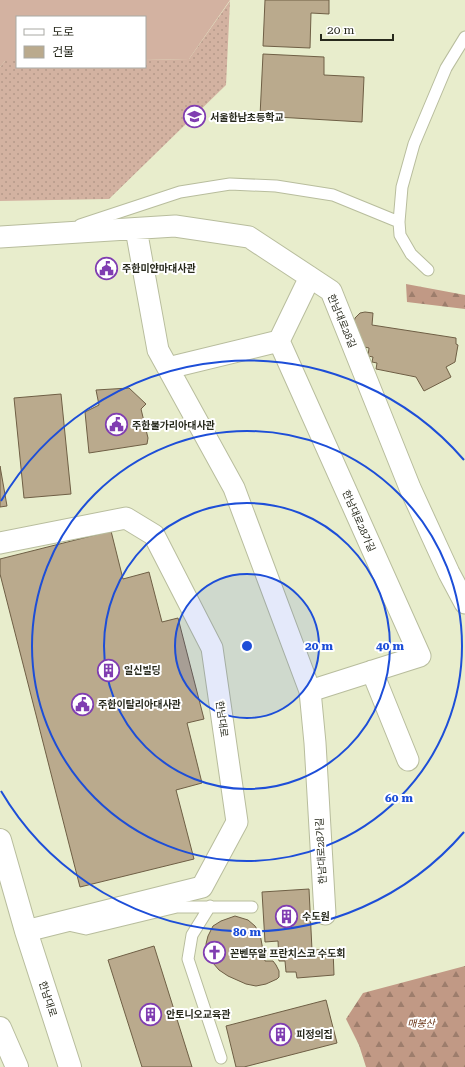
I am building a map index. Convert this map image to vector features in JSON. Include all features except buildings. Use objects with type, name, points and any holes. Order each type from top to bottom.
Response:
[{"type":"main road","name":"한남대로","points":[[0,840],[26,932],[70,1067]]},
{"type":"main road","points":[[0,1028],[17,1067]]},
{"type":"street","name":"한남대로28길","points":[[0,237],[175,226],[249,237],[332,291],[410,488],[449,573],[465,603]]},
{"type":"street","name":"한남대로28가길","points":[[136,229],[158,350],[234,488],[310,691],[315,743],[325,914]]},
{"type":"street","points":[[168,368],[279,342],[310,277]]},
{"type":"street","name":"한남대로28가길","points":[[279,342],[420,656],[310,691]]},
{"type":"street","name":"한남대로","points":[[0,543],[126,518],[154,535],[212,648],[237,822],[202,887],[26,932]]},
{"type":"street","points":[[372,671],[408,760]]},
{"type":"lane","points":[[428,270],[412,254],[400,235],[399,222],[402,187],[414,144],[446,68],[465,37]]},
{"type":"lane","points":[[54,234],[180,192],[230,184],[276,186],[332,195],[399,222]]},
{"type":"lane","points":[[210,906],[192,935],[188,959],[221,1058]]},
{"type":"lane","points":[[60,923],[86,929],[177,907],[252,907]]},
{"type":"shaded area","points":[[0,0],[230,0],[189,59],[146,60],[146,16],[16,16],[16,61],[5,61],[0,67]]},
{"type":"shaded area","points":[[230,1],[226,85],[109,199],[0,201],[0,67],[5,61],[16,61],[16,68],[146,68],[146,60],[189,59]]},
{"type":"green space","points":[[406,284],[465,295],[465,309],[407,302]]},
{"type":"green space","name":"매봉산","points":[[465,966],[465,1067],[366,1067],[359,1045],[346,1019],[363,993]]},
{"type":"place","name":"서울한남초등학교","points":[[195,117]]},
{"type":"place","name":"주한미얀마대사관","points":[[106,268]]},
{"type":"place","name":"주한불가리아대사관","points":[[116,425]]},
{"type":"place","name":"일신빌딩","points":[[108,670]]},
{"type":"place","name":"주한이탈리아대사관","points":[[82,704]]},
{"type":"place","name":"수도원","points":[[287,916]]},
{"type":"place","name":"꼰벤뚜알 프란치스코 수도회","points":[[214,953]]},
{"type":"place","name":"안토니오교육관","points":[[150,1014]]},
{"type":"place","name":"피정의집","points":[[281,1034]]}]
